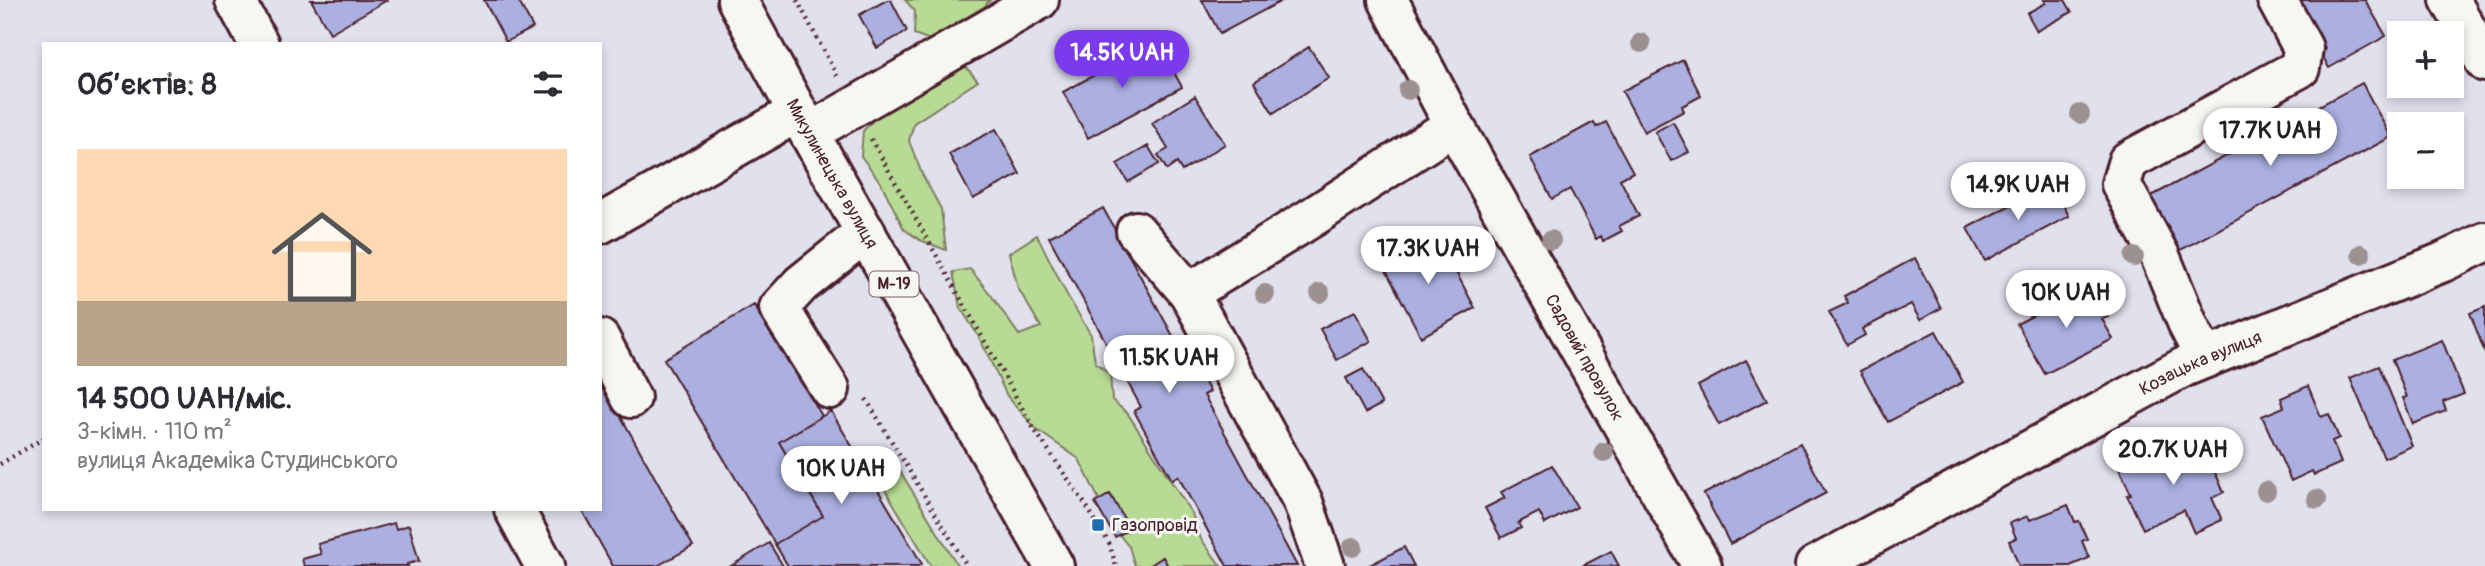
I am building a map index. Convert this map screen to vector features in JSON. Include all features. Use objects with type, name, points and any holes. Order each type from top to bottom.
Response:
[{"type":"main road","points":[[235,0],[258,42]]},
{"type":"main road","name":"Микулинецька вулиця","points":[[737,0],[1050,565]]},
{"type":"main road","points":[[602,223],[804,122],[853,107],[1039,0]]},
{"type":"main road","name":"Садовий провулок","points":[[1388,0],[1454,125],[1702,566]]},
{"type":"main road","points":[[2205,358],[2160,257],[2121,184],[2128,161],[2300,68],[2302,48],[2277,0]]},
{"type":"main road","points":[[2450,0],[2485,62]]},
{"type":"main road","points":[[1189,293],[1454,125]]},
{"type":"main road","points":[[1136,231],[1189,293],[1303,502],[1325,566]]},
{"type":"main road","points":[[846,391],[779,309],[802,284],[866,232]]},
{"type":"main road","name":"Козацька вулиця","points":[[1815,566],[2067,428],[2205,358],[2485,242]]},
{"type":"main road","points":[[602,344],[631,398]]},
{"type":"main road","points":[[515,511],[544,566]]},
{"type":"path","points":[[797,0],[853,107],[1034,429],[1109,543],[1116,566]]},
{"type":"path","points":[[846,391],[967,566]]},
{"type":"path","points":[[0,464],[42,439]]},
{"type":"green space","points":[[905,0],[990,0],[985,6],[930,40],[914,34],[915,11]]},
{"type":"green space","points":[[961,61],[978,81],[914,123],[909,141],[922,174],[941,209],[946,250],[920,240],[904,229],[881,183],[861,156],[863,131],[884,108]]},
{"type":"green space","points":[[1037,235],[1067,295],[1091,335],[1095,362],[1110,374],[1112,400],[1128,414],[1192,514],[1201,539],[1221,566],[1135,566],[1129,547],[1111,524],[1079,459],[1037,430],[1007,396],[979,337],[960,307],[953,272],[970,269],[1019,335],[1041,327],[1018,288],[1009,253]]},
{"type":"green space","points":[[889,453],[958,566],[931,566],[869,463]]},
{"type":"building","points":[[311,0],[387,0],[330,33]]},
{"type":"building","points":[[484,0],[518,0],[533,28],[506,42]]},
{"type":"building","points":[[891,0],[907,31],[877,48],[859,15]]},
{"type":"building","points":[[1202,0],[1283,0],[1220,34]]},
{"type":"building","points":[[2044,0],[2065,0],[2072,12],[2037,31],[2027,13],[2046,3]]},
{"type":"building","points":[[2291,0],[2365,0],[2386,36],[2329,68],[2320,51],[2325,49],[2300,3]]},
{"type":"building","points":[[1157,41],[1182,87],[1088,138],[1063,92]]},
{"type":"building","points":[[1309,47],[1329,78],[1273,113],[1254,82]]},
{"type":"building","points":[[1683,60],[1701,96],[1682,106],[1684,111],[1644,132],[1622,91]]},
{"type":"building","points":[[2362,83],[2387,130],[2387,139],[2177,252],[2148,198]]},
{"type":"building","points":[[1195,96],[1225,144],[1182,171],[1177,163],[1167,170],[1158,155],[1168,149],[1152,123]]},
{"type":"building","points":[[1594,122],[1596,127],[1606,122],[1633,172],[1620,179],[1639,216],[1619,226],[1622,231],[1603,241],[1601,236],[1596,239],[1570,189],[1552,199],[1530,157]]},
{"type":"building","points":[[1673,122],[1689,152],[1671,161],[1655,132]]},
{"type":"building","points":[[996,129],[1020,174],[973,199],[949,154]]},
{"type":"building","points":[[1148,146],[1159,164],[1128,182],[1117,164]]},
{"type":"building","points":[[2052,183],[2069,216],[1985,261],[1967,228]]},
{"type":"building","points":[[1103,208],[1196,378],[1201,375],[1210,392],[1204,395],[1297,566],[1227,566],[1178,476],[1172,480],[1134,411],[1141,407],[1049,237]]},
{"type":"building","points":[[1436,234],[1475,308],[1421,337],[1382,263]]},
{"type":"building","points":[[1915,258],[1941,308],[1920,320],[1911,304],[1862,329],[1865,335],[1847,345],[1829,312],[1848,303],[1844,296]]},
{"type":"building","points":[[2086,287],[2093,302],[2099,300],[2108,317],[2102,319],[2113,339],[2045,374],[2017,324]]},
{"type":"building","points":[[754,305],[822,416],[779,442],[823,516],[775,544],[664,359]]},
{"type":"building","points":[[2485,307],[2485,353],[2470,313]]},
{"type":"building","points":[[1355,311],[1371,341],[1337,360],[1320,329]]},
{"type":"building","points":[[1936,331],[1963,382],[1888,422],[1860,371]]},
{"type":"building","points":[[2442,340],[2464,394],[2443,402],[2446,411],[2413,424],[2403,398],[2407,397],[2392,360]]},
{"type":"building","points":[[1746,360],[1767,400],[1719,425],[1698,386]]},
{"type":"building","points":[[2379,366],[2412,446],[2384,458],[2350,378]]},
{"type":"building","points":[[1363,369],[1382,404],[1365,413],[1346,378]]},
{"type":"building","points":[[602,383],[693,546],[657,566],[613,566],[582,511],[602,511]]},
{"type":"building","points":[[2308,386],[2321,417],[2329,414],[2339,438],[2332,441],[2341,463],[2314,475],[2312,471],[2291,481],[2262,416],[2284,407],[2281,398]]},
{"type":"building","points":[[831,411],[922,564],[788,566],[775,544],[823,516],[779,442]]},
{"type":"building","points":[[1800,443],[1826,493],[1730,544],[1704,494]]},
{"type":"building","points":[[2187,445],[2197,454],[2198,464],[2209,459],[2224,492],[2212,498],[2222,520],[2194,533],[2184,510],[2143,529],[2127,495],[2131,494],[2119,468],[2167,446],[2169,451],[2173,446]]},
{"type":"building","points":[[1552,465],[1577,507],[1545,524],[1539,512],[1518,523],[1521,528],[1501,538],[1485,508],[1505,498],[1501,492]]},
{"type":"building","points":[[1110,494],[1130,529],[1115,537],[1095,503]]},
{"type":"building","points":[[2068,505],[2075,522],[2079,521],[2087,539],[2082,541],[2089,558],[2070,566],[2019,566],[2009,541],[2016,538],[2010,523],[2028,516],[2030,520]]},
{"type":"building","points":[[394,523],[396,529],[409,525],[419,561],[407,564],[408,566],[304,566],[302,559],[321,554],[318,544]]},
{"type":"building","points":[[769,543],[783,566],[731,566]]},
{"type":"building","points":[[1404,547],[1414,566],[1368,566]]},
{"type":"building","points":[[1611,551],[1619,566],[1582,566]]},
{"type":"building","points":[[1163,557],[1168,566],[1149,566]]},
{"type":"place","name":"Газопровід","points":[[1098,525]]}]
